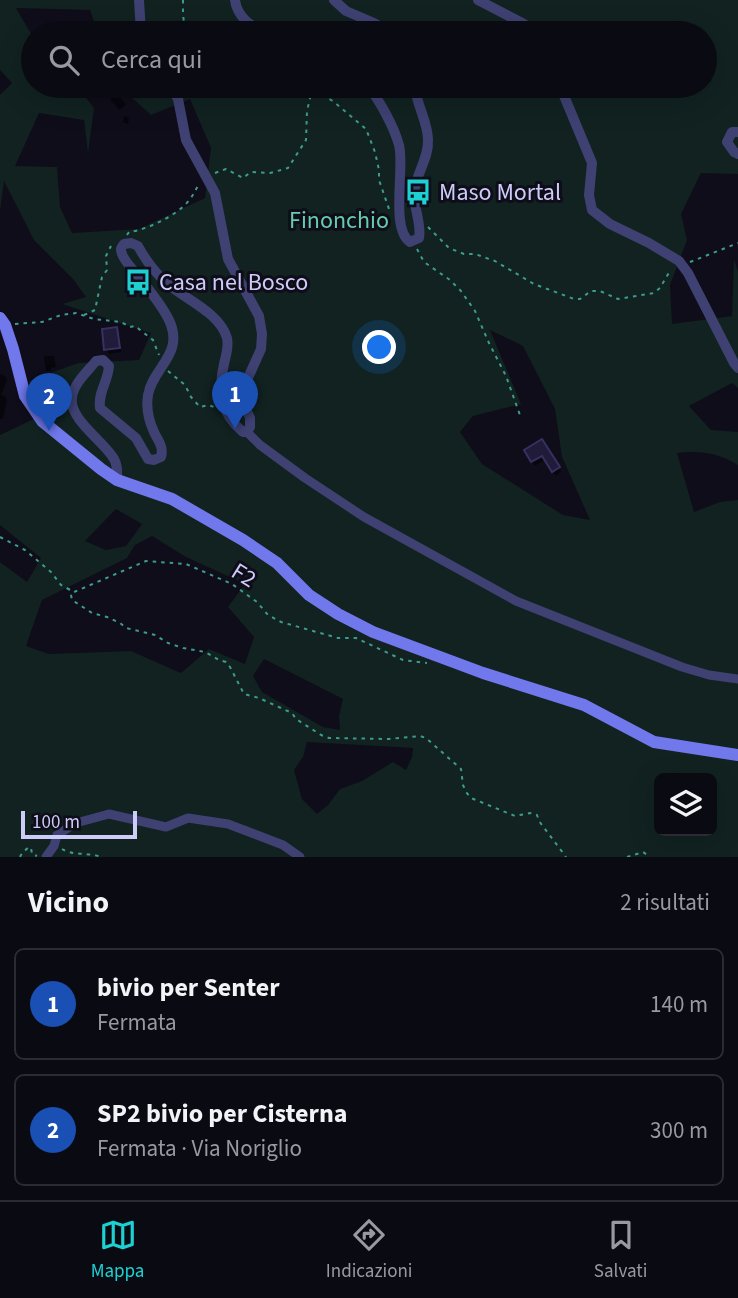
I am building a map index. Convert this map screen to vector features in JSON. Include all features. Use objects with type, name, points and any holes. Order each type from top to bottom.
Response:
[{"type":"main road","points":[[2,322],[13,349],[25,396],[50,428],[117,480],[172,499],[243,540],[277,564],[309,595],[338,614],[373,632],[483,673],[584,705],[653,742],[738,755]]},
{"type":"street","points":[[139,0],[140,21]]},
{"type":"street","points":[[235,0],[235,5],[246,21]]},
{"type":"street","points":[[334,0],[346,11],[369,21]]},
{"type":"street","points":[[478,0],[518,21]]},
{"type":"street","points":[[177,98],[186,140],[215,193],[228,260],[259,316],[261,349],[243,389],[244,405],[250,418],[247,432]]},
{"type":"street","points":[[375,98],[395,133],[400,148],[402,230],[410,242],[419,238],[420,233],[414,192],[426,158],[428,139],[418,98]]},
{"type":"street","points":[[565,98],[592,163],[589,195],[592,210],[610,224],[678,261],[688,273],[738,368]]},
{"type":"street","points":[[738,132],[732,132],[727,142],[738,154]]},
{"type":"street","points":[[117,480],[113,457],[73,411],[71,398],[78,383],[96,361],[103,360],[109,366],[99,398],[100,408],[105,415],[136,438],[148,459],[161,457],[163,451],[149,418],[148,396],[153,379],[171,352],[174,335],[169,321],[155,299],[124,258],[121,248],[124,244],[131,243],[138,246],[167,284],[216,320],[226,335],[228,348],[220,394],[226,413],[235,426],[247,432],[305,478],[364,517],[516,601],[682,667],[709,675],[738,679]]},
{"type":"street","points":[[43,856],[54,846],[57,835],[76,823],[109,814],[166,827],[188,818],[228,824],[284,845],[299,857]]},
{"type":"path","points":[[183,0],[183,21]]},
{"type":"path","points":[[122,240],[129,232],[142,230],[158,222],[188,202],[207,176],[226,169],[243,177],[251,172],[270,173],[288,168],[306,140],[310,98]]},
{"type":"path","points":[[327,98],[366,129],[375,152],[379,180],[390,211],[401,219]]},
{"type":"path","points":[[428,227],[449,248],[495,261],[534,284],[574,299],[580,299],[591,291],[600,291],[618,299],[654,293],[678,261],[688,263],[738,243]]},
{"type":"path","points":[[415,241],[424,262],[450,280],[475,310],[506,376],[521,418]]},
{"type":"path","points":[[84,315],[95,310],[102,277],[107,270],[106,256],[111,246]]},
{"type":"path","points":[[2,322],[42,322],[76,313],[135,326],[153,340],[163,367],[185,385],[200,407],[209,405],[226,413]]},
{"type":"path","points":[[0,537],[25,550],[51,572],[61,585],[70,590],[72,600],[92,613],[107,617],[126,628],[155,635],[168,643],[205,652],[226,662],[244,694],[292,713],[296,719],[321,735],[329,738],[358,739],[426,738],[461,769],[463,785],[471,798],[515,816],[530,813],[537,815],[566,857]]},
{"type":"path","name":"F2","points":[[67,588],[74,592],[146,561],[186,564],[232,584],[257,602],[268,615],[281,622],[338,638],[356,638],[403,660],[435,665]]},
{"type":"path","points":[[54,846],[55,850],[61,846],[67,852],[101,857]]},
{"type":"path","points":[[20,857],[29,848],[34,856],[43,856]]},
{"type":"path","points":[[627,857],[643,852],[650,857]]},
{"type":"green space","name":"Finonchio","points":[[0,0],[738,0],[738,174],[701,173],[681,214],[687,240],[670,285],[672,324],[732,316],[734,259],[738,272],[738,388],[732,383],[689,406],[711,430],[738,432],[738,465],[709,453],[677,453],[694,512],[720,502],[738,500],[738,857],[0,857],[0,562],[27,582],[41,558],[0,525],[0,435],[42,415],[29,381],[78,363],[139,360],[151,333],[62,304],[86,297],[73,279],[34,240],[4,181],[0,211],[0,95],[12,83],[0,70]],"holes":[[[16,8],[90,10],[94,21],[717,21],[717,98],[132,98],[151,115],[190,99],[211,148],[205,198],[139,229],[72,233],[60,207],[57,167],[15,166],[39,113],[84,120],[88,153],[94,108],[86,98],[21,98],[21,21],[24,21]],[[490,330],[523,346],[555,409],[562,457],[590,520],[563,515],[482,464],[460,432],[473,416],[521,404]],[[116,509],[142,524],[126,546],[106,550],[85,541]],[[152,536],[186,557],[245,584],[228,607],[254,637],[245,664],[209,649],[181,673],[131,651],[49,654],[26,646],[42,600],[127,558],[135,545]],[[264,659],[343,699],[339,716],[340,730],[323,727],[262,692],[253,676]],[[307,742],[413,748],[406,770],[393,762],[362,781],[340,789],[317,814],[302,799],[294,770],[303,757]]]},
{"type":"building","points":[[117,327],[120,348],[104,350],[102,329]]},
{"type":"building","points":[[542,439],[560,467],[552,472],[542,456],[531,462],[524,450]]},
{"type":"place","name":"Maso Mortal","points":[[418,192]]},
{"type":"place","name":"Casa nel Bosco","points":[[138,282]]},
{"type":"place","name":"bivio per Senter","points":[[235,429]]},
{"type":"place","name":"SP2 bivio per Cisterna","points":[[49,431]]}]
